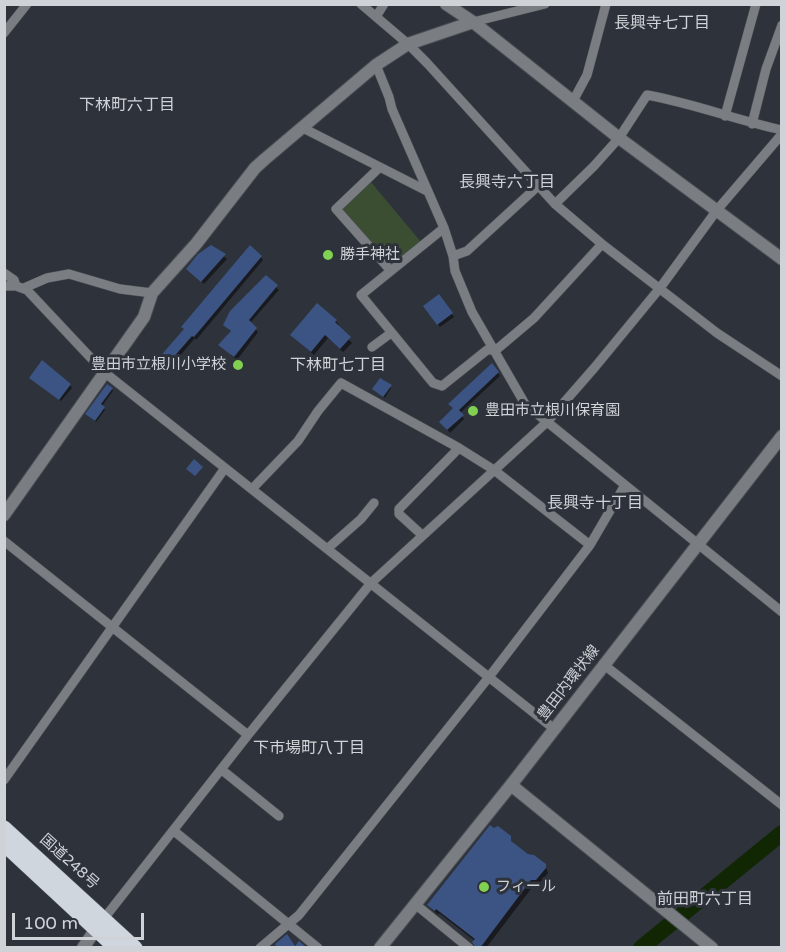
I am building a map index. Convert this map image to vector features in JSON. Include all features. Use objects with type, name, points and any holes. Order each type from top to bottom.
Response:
[{"type":"highway","name":"国道248号","points":[[4,828],[101,924],[116,948]]},
{"type":"highway","name":"国道248号","points":[[4,844],[101,924],[135,948]]},
{"type":"street","points":[[4,33],[27,4]]},
{"type":"street","points":[[361,4],[408,44],[555,204],[602,244],[717,333],[782,376]]},
{"type":"street","points":[[376,17],[384,4]]},
{"type":"street","points":[[446,4],[473,22],[619,138],[782,259]]},
{"type":"street","points":[[4,516],[144,316],[152,292],[196,244],[255,168],[376,65],[408,44],[473,22],[545,4]]},
{"type":"street","points":[[573,101],[587,75],[606,4]]},
{"type":"street","points":[[725,116],[756,4]]},
{"type":"street","points":[[752,123],[766,69],[782,25]]},
{"type":"street","points":[[376,65],[392,109],[444,228],[455,271],[472,312],[496,350],[525,404],[782,612]]},
{"type":"street","points":[[83,948],[248,735],[371,583],[547,422],[660,288],[717,210],[782,132],[647,95],[619,138],[555,204]]},
{"type":"street","points":[[301,128],[428,191]]},
{"type":"street","points":[[379,168],[336,209],[391,271]]},
{"type":"street","points":[[453,256],[467,251],[538,186]]},
{"type":"street","points":[[444,228],[361,295],[433,383],[441,386],[487,350],[496,350],[534,318],[602,244]]},
{"type":"street","points":[[4,273],[14,280],[104,372],[553,728]]},
{"type":"street","points":[[4,286],[20,287],[46,278],[69,274],[120,289],[152,292]]},
{"type":"street","points":[[372,347],[391,333]]},
{"type":"street","points":[[252,489],[298,441],[341,382],[494,470],[590,545]]},
{"type":"street","name":"豊田内環状線","points":[[380,948],[782,436]]},
{"type":"street","points":[[422,534],[399,514],[399,509],[459,448]]},
{"type":"street","points":[[4,780],[225,468]]},
{"type":"street","points":[[260,948],[299,915],[489,677],[590,545],[625,485]]},
{"type":"street","points":[[327,549],[361,519],[374,503]]},
{"type":"street","points":[[4,541],[248,735]]},
{"type":"street","points":[[603,664],[782,804]]},
{"type":"street","points":[[222,770],[279,816]]},
{"type":"street","points":[[510,785],[712,948]]},
{"type":"street","points":[[174,831],[318,948]]},
{"type":"street","points":[[415,904],[469,948]]},
{"type":"green space","points":[[370,181],[421,242],[393,265],[342,211],[343,207]]},
{"type":"building","points":[[211,245],[226,254],[201,282],[186,269],[198,254]]},
{"type":"building","points":[[250,245],[262,256],[194,337],[192,336],[165,367],[157,360],[184,329],[181,327]]},
{"type":"building","points":[[266,275],[278,285],[249,320],[257,328],[234,357],[218,345],[231,331],[223,325],[230,311]]},
{"type":"building","points":[[439,294],[453,313],[437,325],[423,306]]},
{"type":"building","points":[[317,303],[337,320],[335,322],[351,337],[340,349],[325,335],[311,352],[290,335]]},
{"type":"building","points":[[42,360],[71,384],[59,400],[29,378]]},
{"type":"building","points":[[492,363],[499,372],[459,410],[464,415],[447,430],[439,422],[453,408],[448,404]]},
{"type":"building","points":[[380,378],[392,385],[383,397],[372,389]]},
{"type":"building","points":[[107,384],[113,388],[101,404],[105,407],[95,421],[85,414]]},
{"type":"building","points":[[194,459],[203,467],[195,476],[186,469]]},
{"type":"building","points":[[490,825],[494,828],[498,826],[511,836],[511,841],[546,864],[546,868],[536,880],[531,880],[480,948],[476,948],[472,942],[475,939],[436,909],[435,911],[427,905]]},
{"type":"building","points":[[287,934],[295,946],[299,941],[307,948],[277,948],[275,944]]},
{"type":"waterway","points":[[641,948],[782,833]]},
{"type":"place","name":"勝手神社","points":[[328,255]]},
{"type":"place","name":"豊田市立根川小学校","points":[[238,365]]},
{"type":"place","name":"豊田市立根川保育園","points":[[473,411]]},
{"type":"place","name":"フィール","points":[[484,887]]},
{"type":"district","name":"長興寺七丁目","points":[[662,24]]},
{"type":"district","name":"下林町六丁目","points":[[127,106]]},
{"type":"district","name":"長興寺六丁目","points":[[507,183]]},
{"type":"district","name":"下林町七丁目","points":[[338,366]]},
{"type":"district","name":"長興寺十丁目","points":[[595,504]]},
{"type":"district","name":"下市場町八丁目","points":[[309,749]]},
{"type":"district","name":"前田町六丁目","points":[[705,900]]}]
